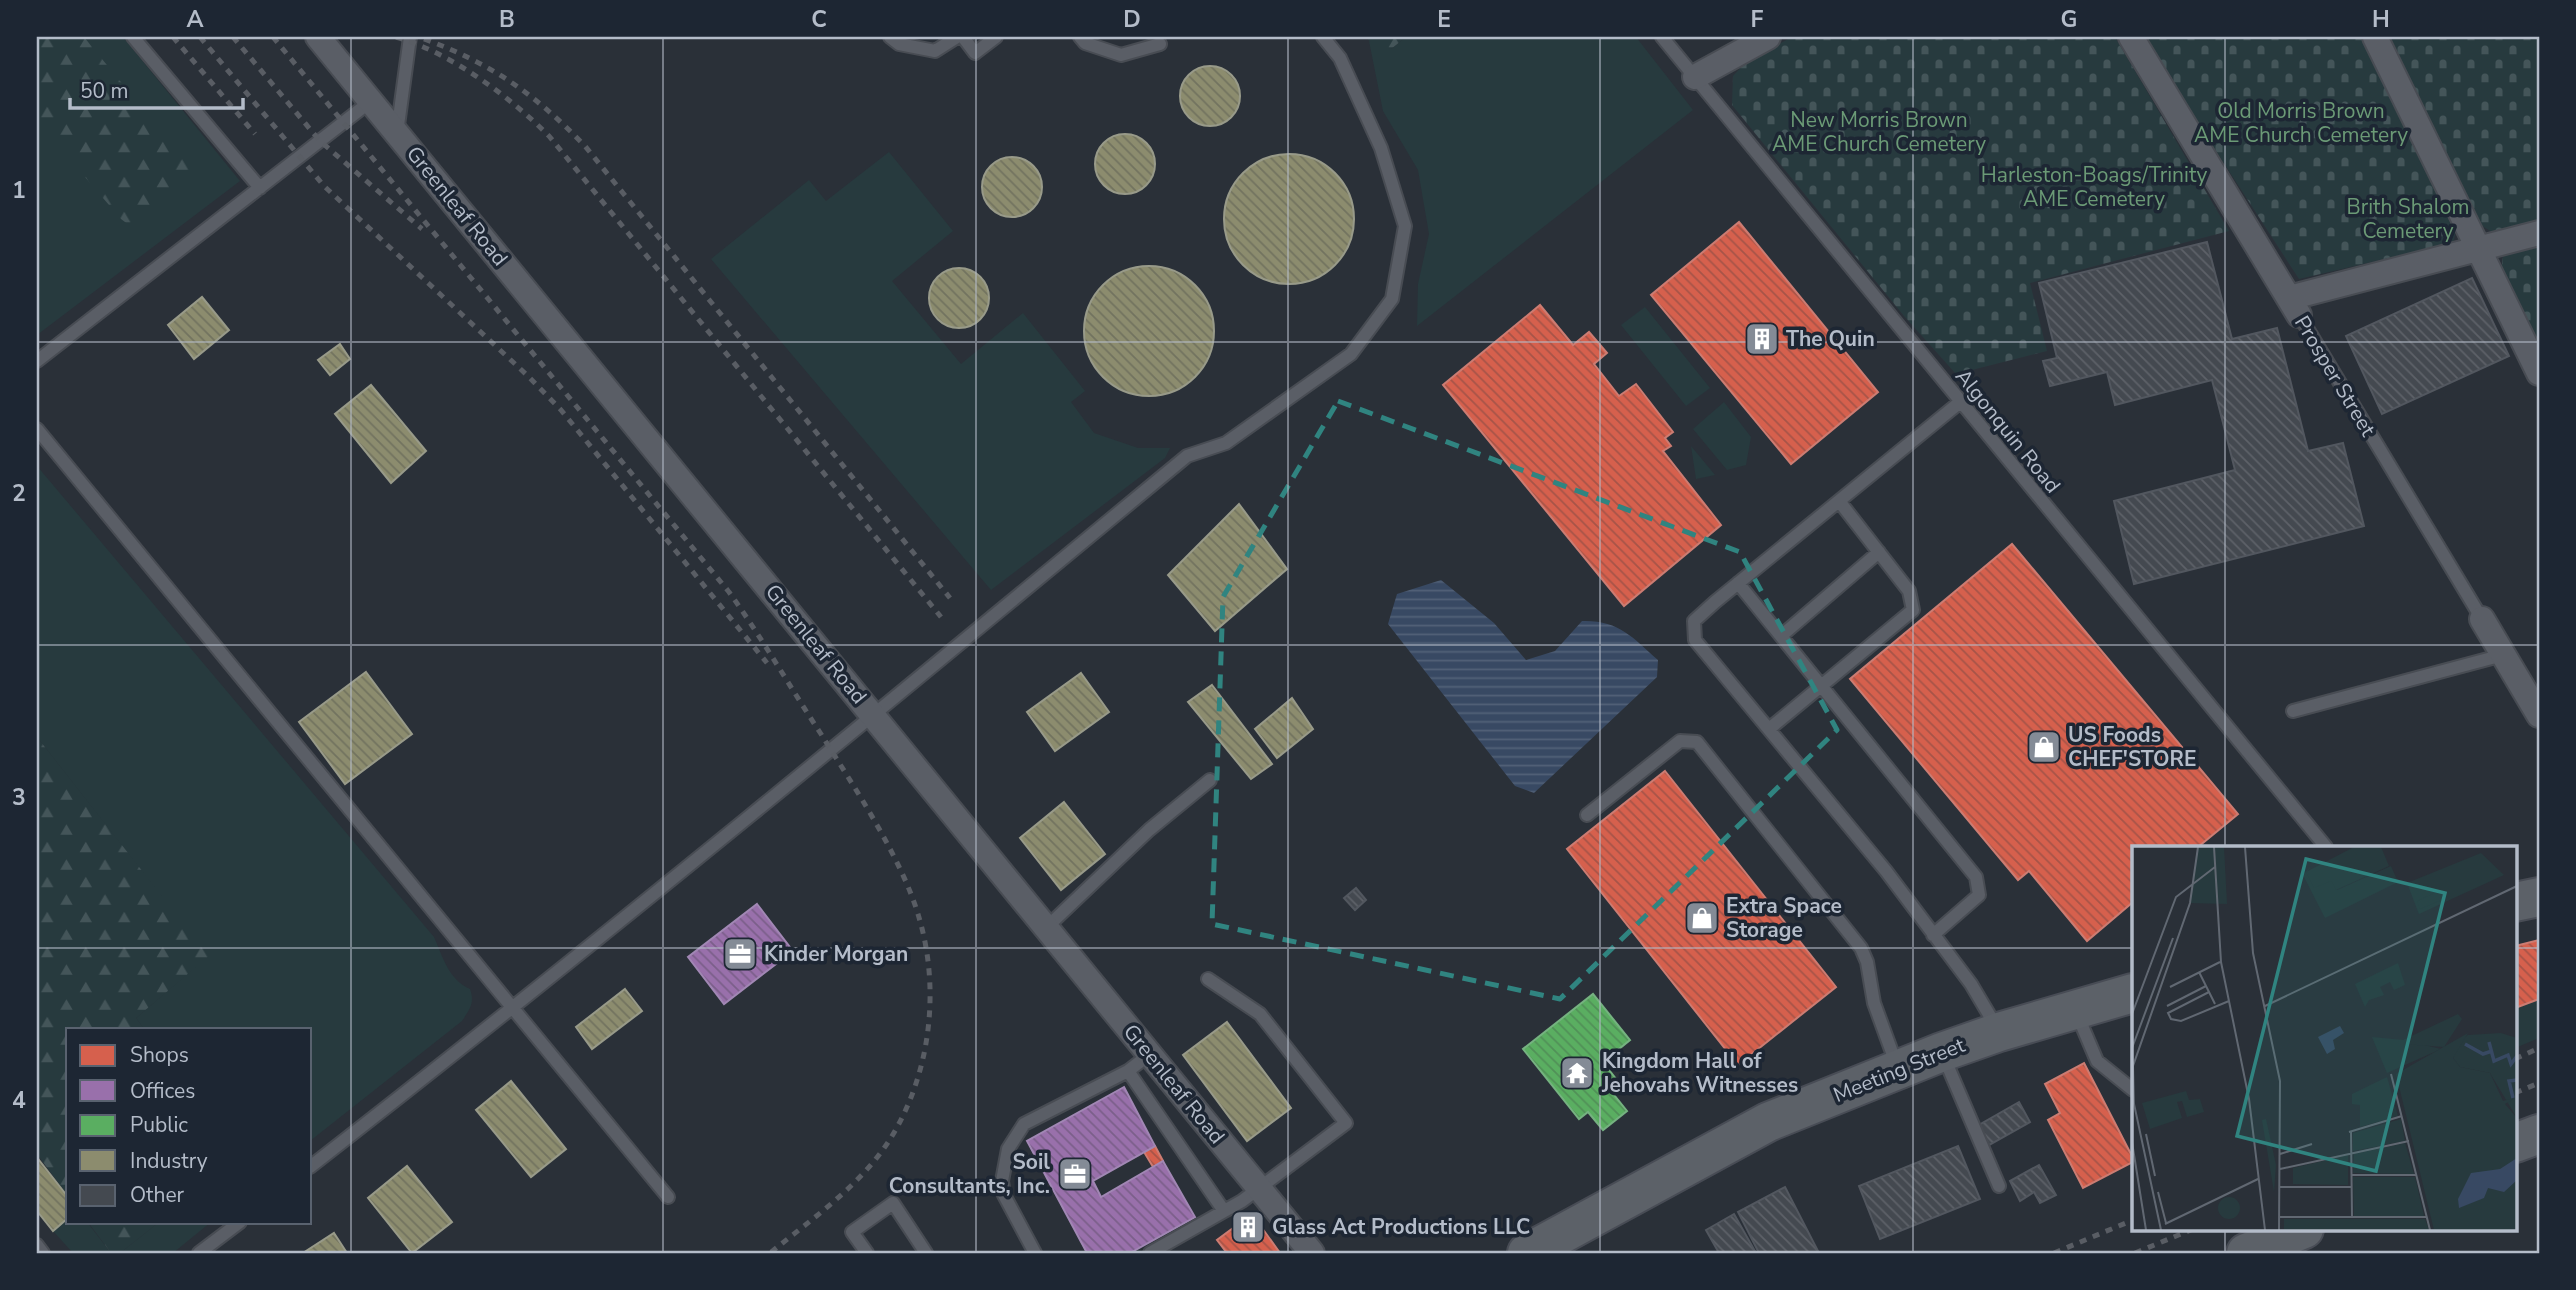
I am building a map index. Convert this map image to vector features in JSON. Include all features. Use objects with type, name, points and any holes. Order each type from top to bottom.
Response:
[{"type":"main road","points":[[2516,902],[2539,897]]},
{"type":"main road","name":"Meeting Street","points":[[1527,1253],[1768,1122],[1998,1032],[2132,993]]},
{"type":"main road","points":[[2516,1143],[2539,1134]]},
{"type":"main road","points":[[2246,1253],[2302,1230]]},
{"type":"street","name":"Greenleaf Road","points":[[318,37],[1312,1253]]},
{"type":"street","points":[[1695,77],[1768,37]]},
{"type":"street","name":"Prosper Street","points":[[2131,37],[2294,306]]},
{"type":"street","points":[[2375,37],[2539,373]]},
{"type":"street","points":[[2294,306],[2478,248],[2539,233]]},
{"type":"street","name":"Prosper Street","points":[[2482,619],[2539,715]]},
{"type":"lane","points":[[133,37],[260,188]]},
{"type":"lane","points":[[397,133],[410,37]]},
{"type":"lane","points":[[890,37],[899,44],[935,51],[957,37]]},
{"type":"lane","points":[[963,37],[975,53],[996,37]]},
{"type":"lane","points":[[1080,37],[1085,43],[1121,55],[1160,44]]},
{"type":"lane","points":[[312,1165],[513,1009],[1187,456],[1226,443],[1351,354],[1392,299],[1405,226],[1381,148],[1340,58],[1323,37]]},
{"type":"lane","name":"Algonquin Road","points":[[1662,37],[2325,846]]},
{"type":"lane","points":[[37,361],[371,101]]},
{"type":"lane","name":"Prosper Street","points":[[2294,306],[2482,619]]},
{"type":"lane","points":[[1959,402],[1694,621],[1695,640],[1886,872],[1971,984],[1998,1032]]},
{"type":"lane","points":[[37,429],[668,1197]]},
{"type":"lane","points":[[1769,729],[1913,610],[1909,591],[1839,501]]},
{"type":"lane","points":[[1781,636],[1879,552]]},
{"type":"lane","points":[[1738,583],[1976,877],[1979,895],[1933,935]]},
{"type":"lane","points":[[2293,711],[2503,654]]},
{"type":"lane","points":[[1587,815],[1680,741],[1697,742],[1861,948],[1867,962],[1874,1003],[1899,1069]]},
{"type":"lane","points":[[1047,927],[1149,830],[1210,780]]},
{"type":"lane","points":[[1150,1253],[1224,1212],[1346,1123],[1260,1014],[1208,979]]},
{"type":"lane","points":[[2076,1010],[2097,1061],[2132,1089]]},
{"type":"lane","points":[[1942,1052],[1999,1186]]},
{"type":"lane","points":[[1035,1253],[1004,1195],[1002,1181],[1008,1149],[1024,1125],[1128,1071],[1150,1054]]},
{"type":"lane","points":[[1128,1071],[1224,1212]]},
{"type":"lane","points":[[867,1253],[852,1232],[893,1203],[926,1253]]},
{"type":"lane","points":[[200,1253],[237,1224]]},
{"type":"lane","points":[[37,1245],[43,1253]]},
{"type":"highlighted area","points":[[1338,401],[1740,552],[1837,730],[1560,999],[1212,924],[1223,597]]},
{"type":"green space","points":[[37,37],[123,37],[240,181],[37,335]]},
{"type":"green space","points":[[37,37],[84,37],[192,169],[190,178],[136,224],[129,225],[121,219],[37,121]]},
{"type":"green space","points":[[1366,37],[1406,37],[1391,49],[1374,46]]},
{"type":"green space","points":[[1406,37],[1636,37],[1693,110],[1417,326],[1418,284],[1429,234],[1418,170],[1383,111],[1369,41],[1391,49]]},
{"type":"green space","points":[[1792,37],[2115,37],[2229,231],[2030,283],[2047,351],[1956,374],[1904,316],[1732,105],[1733,76],[1747,61]]},
{"type":"green space","name":"Old Morris Brown AME Church Cemetery","points":[[2142,37],[2362,37],[2456,231],[2453,243],[2299,279]]},
{"type":"green space","points":[[2385,37],[2539,37],[2539,222],[2494,233],[2477,223]]},
{"type":"green space","points":[[889,152],[953,231],[892,281],[961,364],[1023,313],[1085,391],[1071,402],[1094,433],[1138,448],[1170,448],[1165,458],[991,590],[711,259],[809,180],[826,201]]},
{"type":"green space","points":[[2539,246],[2539,349],[2501,272],[2503,255]]},
{"type":"green space","points":[[1645,307],[1710,388],[1686,406],[1621,325]]},
{"type":"green space","points":[[1724,402],[1751,437],[1746,465],[1727,470],[1693,429]]},
{"type":"green space","points":[[1691,446],[1715,475],[1696,479]]},
{"type":"green space","points":[[37,466],[434,937],[451,973],[470,989],[471,1006],[462,1021],[312,1139],[312,1028],[143,1028],[136,1018],[208,956],[37,737]]},
{"type":"green space","points":[[37,737],[209,956],[136,1018],[143,1028],[66,1028],[66,1193],[37,1154]]},
{"type":"green space","points":[[2539,999],[2539,1038],[2516,1048],[2516,1008]]},
{"type":"green space","points":[[66,1220],[66,1224],[89,1224],[111,1253],[73,1253],[53,1231]]},
{"type":"green space","points":[[89,1224],[156,1224],[120,1253],[111,1253]]},
{"type":"green space","points":[[156,1224],[209,1224],[173,1253],[120,1253]]},
{"type":"water","points":[[1441,580],[1494,623],[1526,660],[1555,651],[1582,621],[1595,621],[1624,632],[1658,660],[1657,677],[1534,793],[1515,786],[1388,624],[1397,594]]},
{"type":"building: Shops","name":"The Quin","points":[[1739,222],[1878,392],[1791,464],[1651,295]]},
{"type":"building: Shops","points":[[1540,305],[1573,345],[1589,332],[1607,353],[1594,364],[1619,396],[1636,384],[1673,432],[1665,438],[1671,446],[1663,451],[1721,525],[1624,606],[1443,385]]},
{"type":"building: Shops","name":"US Foods CHEF'STORE","points":[[2012,544],[2238,814],[2199,846],[2132,846],[2132,903],[2087,941],[2029,871],[2018,880],[1850,679]]},
{"type":"building: Shops","name":"Extra Space Storage","points":[[1665,771],[1836,987],[1738,1065],[1567,849]]},
{"type":"building: Shops","points":[[2539,940],[2539,999],[2516,1008],[2516,946]]},
{"type":"building: Shops","points":[[2084,1063],[2132,1156],[2132,1163],[2083,1188],[2048,1120],[2060,1113],[2045,1084]]},
{"type":"building: Shops","points":[[1155,1146],[1163,1161],[1153,1167],[1144,1152]]},
{"type":"building: Shops","name":"Glass Act Productions LLC","points":[[1252,1214],[1280,1253],[1227,1253],[1217,1240]]},
{"type":"building: Offices","name":"Kinder Morgan","points":[[757,904],[793,951],[724,1004],[688,957]]},
{"type":"building: Offices","name":"Soil Consultants, Inc.","points":[[1124,1087],[1155,1146],[1093,1181],[1101,1197],[1163,1161],[1195,1217],[1130,1253],[1087,1253],[1027,1141]]},
{"type":"building: Public","name":"Kingdom Hall of Jehovahs Witnesses","points":[[1593,994],[1630,1040],[1603,1062],[1620,1084],[1611,1091],[1627,1111],[1603,1130],[1588,1112],[1579,1119],[1523,1049]]},
{"type":"building: Industry","points":[[1204,66],[1216,66],[1232,74],[1238,84],[1238,108],[1232,118],[1216,126],[1204,126],[1188,118],[1180,102],[1180,90],[1188,74]]},
{"type":"building: Industry","points":[[1119,134],[1131,134],[1147,142],[1153,152],[1153,176],[1147,186],[1131,194],[1119,194],[1103,186],[1095,170],[1095,158],[1103,142]]},
{"type":"building: Industry","points":[[1289,154],[1314,159],[1335,173],[1349,194],[1354,219],[1349,244],[1335,265],[1314,279],[1289,284],[1264,279],[1243,265],[1229,244],[1224,219],[1229,194],[1243,173],[1264,159]]},
{"type":"building: Industry","points":[[1006,157],[1018,157],[1034,165],[1040,175],[1040,199],[1034,209],[1018,217],[1006,217],[990,209],[982,193],[982,181],[990,165]]},
{"type":"building: Industry","points":[[1149,266],[1174,271],[1195,285],[1209,306],[1214,331],[1209,356],[1195,377],[1174,391],[1149,396],[1124,391],[1103,377],[1089,356],[1084,331],[1089,306],[1103,285],[1124,271]]},
{"type":"building: Industry","points":[[953,268],[965,268],[984,281],[989,298],[987,310],[976,323],[965,328],[953,328],[934,315],[929,304],[929,292],[942,273]]},
{"type":"building: Industry","points":[[202,297],[229,330],[194,359],[168,325]]},
{"type":"building: Industry","points":[[340,344],[350,359],[330,375],[318,360]]},
{"type":"building: Industry","points":[[371,385],[426,451],[391,483],[335,414]]},
{"type":"building: Industry","points":[[1239,504],[1287,569],[1215,631],[1168,575]]},
{"type":"building: Industry","points":[[366,672],[412,734],[345,784],[299,722]]},
{"type":"building: Industry","points":[[1081,673],[1109,712],[1055,751],[1027,712]]},
{"type":"building: Industry","points":[[1212,685],[1272,764],[1251,779],[1188,702]]},
{"type":"building: Industry","points":[[1292,698],[1313,729],[1277,758],[1255,729]]},
{"type":"building: Industry","points":[[1064,802],[1105,854],[1061,890],[1020,838]]},
{"type":"building: Industry","points":[[625,989],[642,1011],[592,1049],[576,1027]]},
{"type":"building: Industry","points":[[1227,1022],[1291,1108],[1247,1141],[1183,1055]]},
{"type":"building: Industry","points":[[511,1081],[566,1149],[531,1177],[476,1110]]},
{"type":"building: Industry","points":[[39,1160],[66,1194],[66,1220],[53,1231],[37,1211]]},
{"type":"building: Industry","points":[[407,1166],[452,1222],[412,1253],[368,1198]]},
{"type":"building: Industry","points":[[334,1233],[347,1253],[303,1253]]},
{"type":"building: Other","points":[[2207,242],[2232,339],[2277,328],[2308,451],[2343,443],[2364,526],[2134,584],[2114,501],[2235,470],[2212,380],[2115,405],[2107,372],[2050,386],[2043,361],[2057,358],[2039,283]]},
{"type":"building: Other","points":[[2472,278],[2509,356],[2382,414],[2346,336]]},
{"type":"building: Other","points":[[1356,888],[1366,900],[1355,910],[1344,898]]},
{"type":"building: Other","points":[[2019,1102],[2030,1122],[1989,1145],[1979,1125]]},
{"type":"building: Other","points":[[1958,1146],[1980,1199],[1880,1239],[1859,1186]]},
{"type":"building: Other","points":[[2039,1165],[2056,1195],[2040,1203],[2034,1192],[2020,1201],[2010,1181]]},
{"type":"building: Other","points":[[1785,1187],[1819,1253],[1759,1253],[1738,1212]]},
{"type":"building: Other","points":[[1734,1214],[1756,1253],[1719,1253],[1706,1230]]},
{"type":"railway","points":[[173,37],[255,134]]},
{"type":"railway","points":[[200,37],[324,186],[561,410],[767,663]]},
{"type":"railway","points":[[233,37],[320,141],[422,229]]},
{"type":"railway","points":[[273,37],[729,592],[863,801],[913,898],[926,948],[930,1004],[923,1059],[905,1112],[892,1136],[867,1170],[770,1253]]},
{"type":"railway","points":[[396,37],[417,44],[458,65],[498,91],[549,136],[941,617]]},
{"type":"railway","points":[[424,39],[471,59],[511,82],[549,111],[585,146],[950,598]]},
{"type":"railway","points":[[2516,1059],[2539,1048]]},
{"type":"railway","points":[[2516,1093],[2539,1083]]},
{"type":"railway","points":[[2054,1253],[2132,1220]]},
{"type":"railway","points":[[2135,1253],[2191,1230]]},
{"type":"place","name":"The Quin","points":[[1762,339]]},
{"type":"place","name":"US Foods CHEF'STORE","points":[[2044,747]]},
{"type":"place","name":"Extra Space Storage","points":[[1702,918]]},
{"type":"place","name":"Kinder Morgan","points":[[740,954]]},
{"type":"place","name":"Kingdom Hall of Jehovahs Witnesses","points":[[1577,1073]]},
{"type":"place","name":"Soil Consultants, Inc.","points":[[1075,1174]]},
{"type":"place","name":"Glass Act Productions LLC","points":[[1248,1227]]},
{"type":"park label","name":"New Morris Brown AME Church Cemetery","points":[[1879,132]]},
{"type":"park label","name":"Harleston-Boags/Trinity AME Cemetery","points":[[2094,187]]},
{"type":"park label","name":"Brith Shalom Cemetery","points":[[2408,219]]}]
